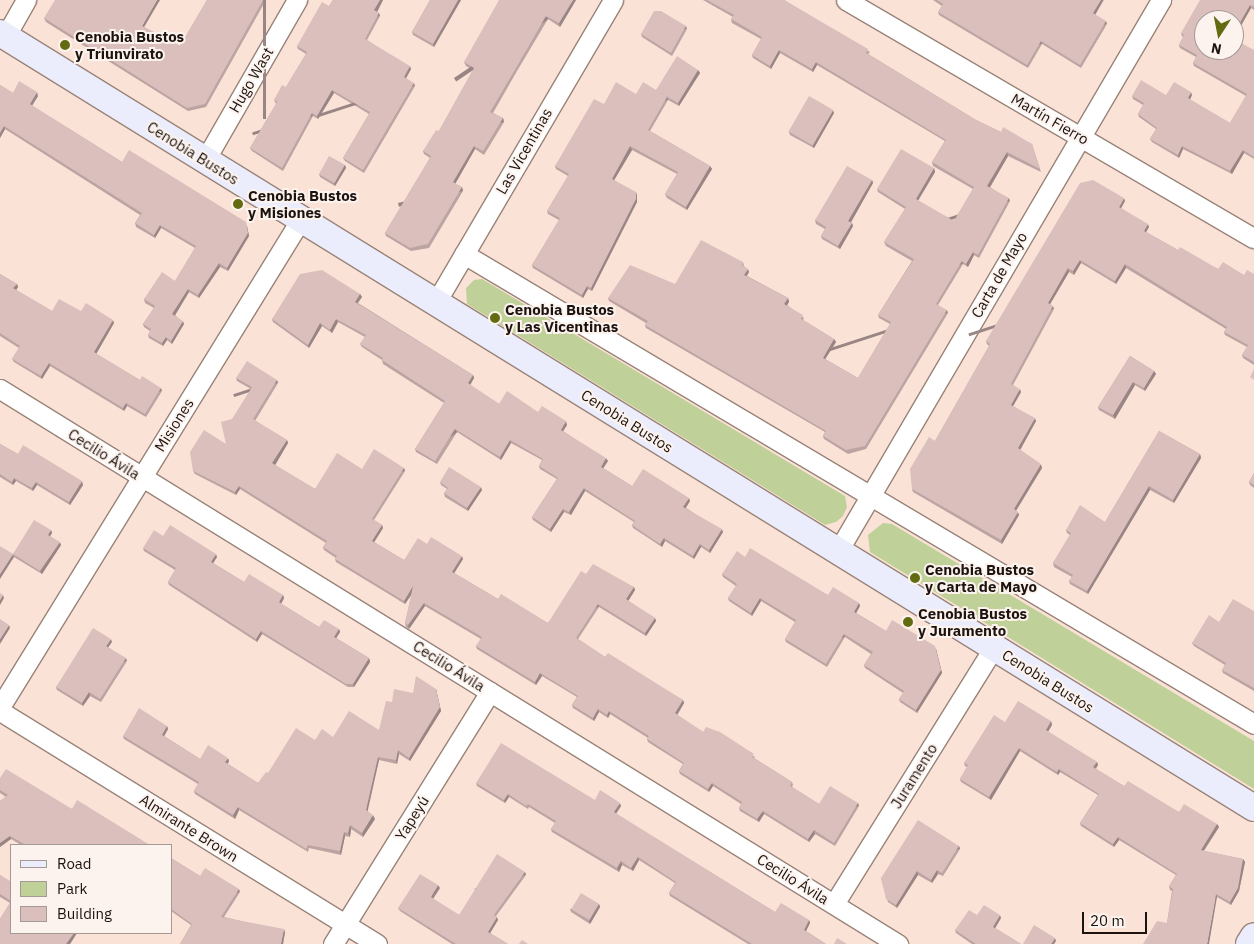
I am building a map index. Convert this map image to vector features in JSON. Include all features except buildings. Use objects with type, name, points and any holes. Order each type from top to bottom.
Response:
[{"type":"street","points":[[3,35],[26,0]]},
{"type":"street","name":"Hugo Wast","points":[[205,160],[297,0]]},
{"type":"street","name":"Las Vicentinas","points":[[436,302],[613,0]]},
{"type":"street","name":"Martín Fierro","points":[[846,0],[1254,238]]},
{"type":"street","name":"Carta de Mayo","points":[[838,551],[1161,0]]},
{"type":"street","name":"Cenobia Bustos","points":[[3,35],[1254,808]]},
{"type":"street","name":"Misiones","points":[[0,707],[301,219]]},
{"type":"street","points":[[464,254],[1254,724]]},
{"type":"street","name":"Cecilio Ávila","points":[[0,389],[898,944]]},
{"type":"street","name":"Juramento","points":[[834,904],[994,647]]},
{"type":"street","name":"Yapeyú","points":[[333,944],[490,692]]},
{"type":"street","name":"Almirante Brown","points":[[0,711],[377,944]]},
{"type":"street","points":[[1249,944],[1254,936]]},
{"type":"green space","points":[[482,279],[845,496],[847,507],[843,516],[836,522],[825,525],[467,304],[466,288],[474,280]]},
{"type":"green space","points":[[883,523],[892,524],[1254,741],[1254,789],[870,552],[868,535]]},
{"type":"place","name":"Cenobia Bustos y Triunvirato","points":[[65,45]]},
{"type":"place","name":"Cenobia Bustos y Misiones","points":[[238,204]]},
{"type":"place","name":"Cenobia Bustos y Las Vicentinas","points":[[495,318]]},
{"type":"place","name":"Cenobia Bustos y Carta de Mayo","points":[[915,578]]},
{"type":"place","name":"Cenobia Bustos y Juramento","points":[[908,622]]}]
